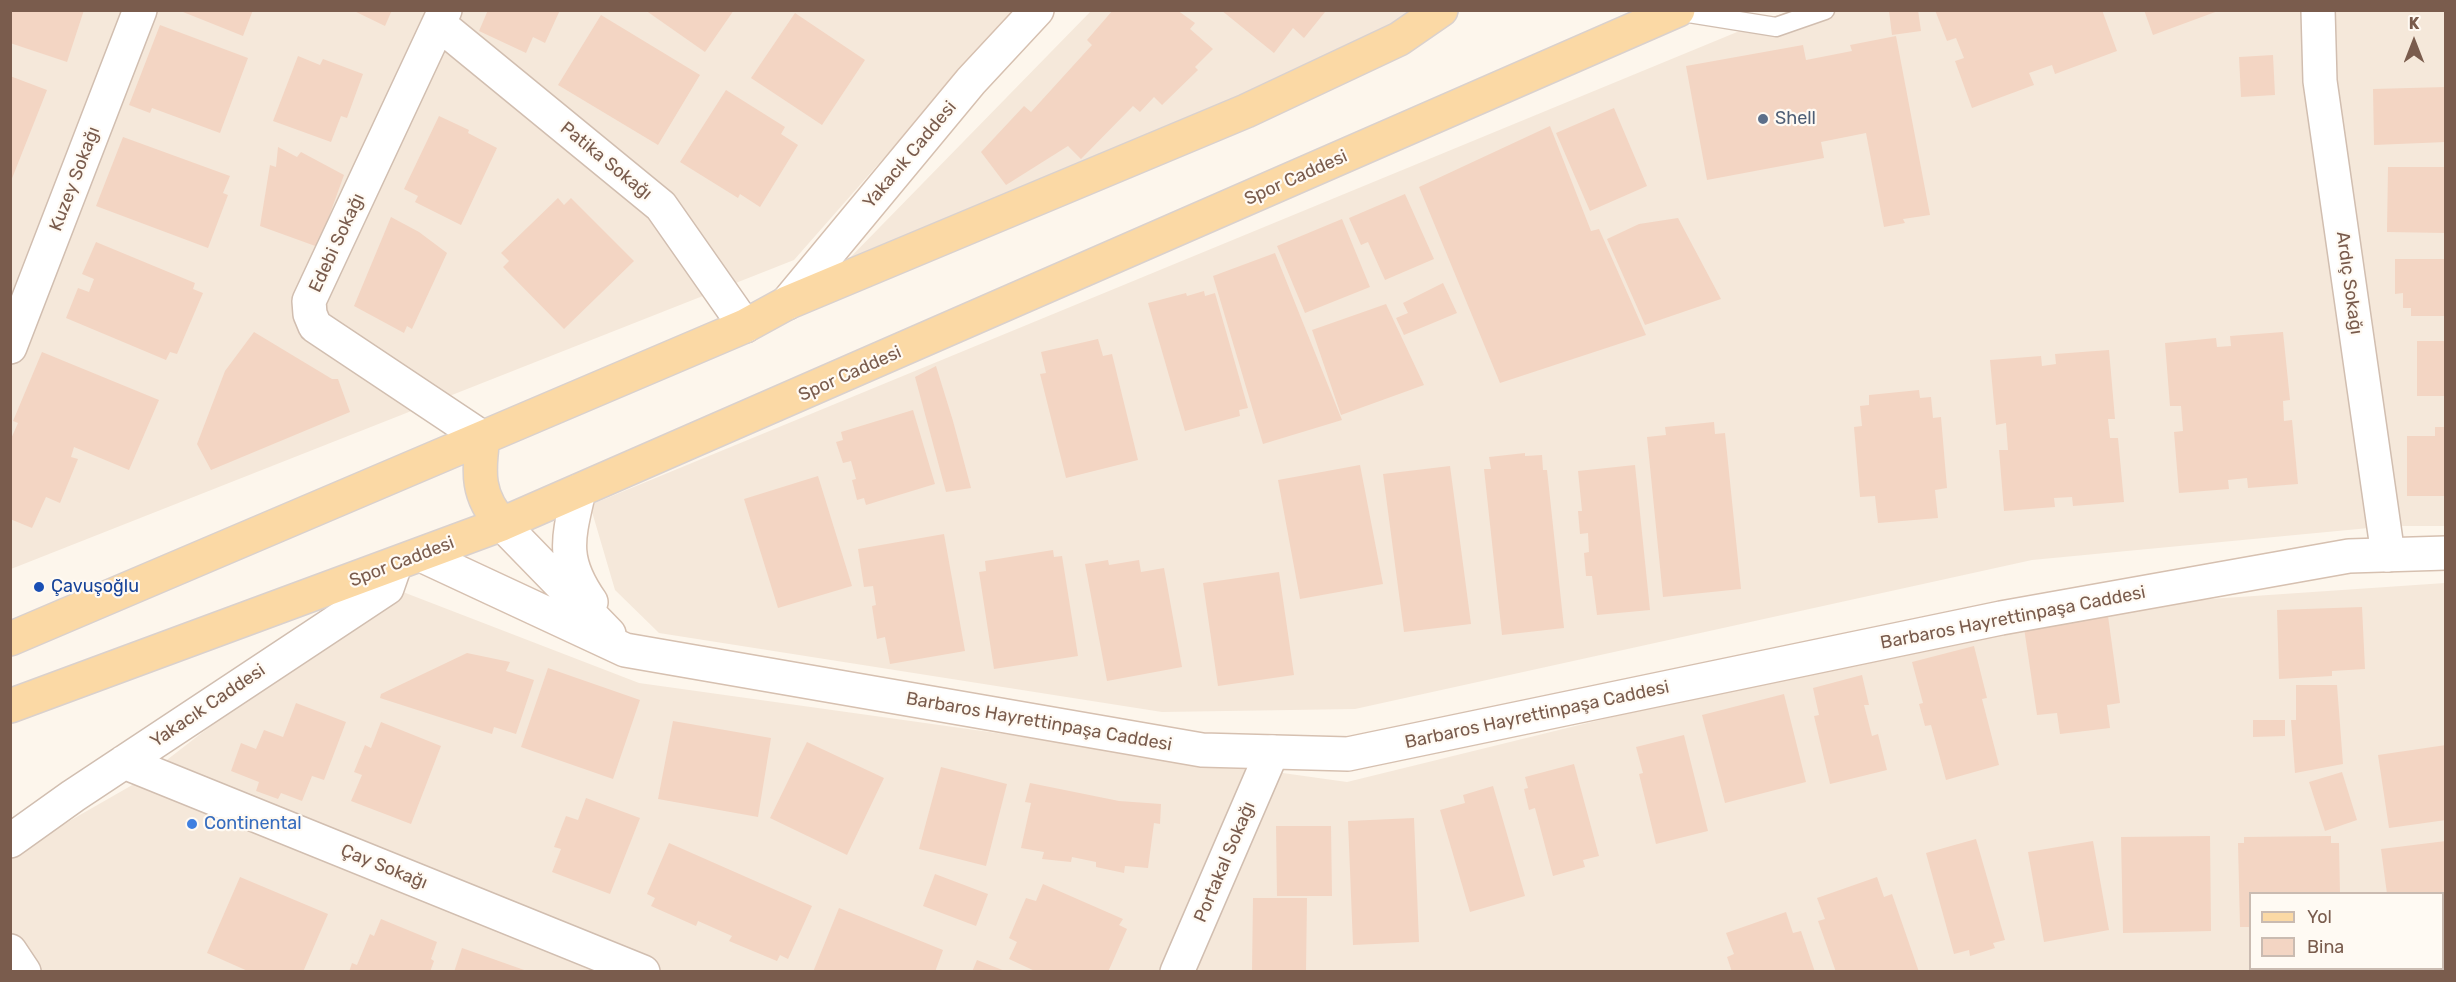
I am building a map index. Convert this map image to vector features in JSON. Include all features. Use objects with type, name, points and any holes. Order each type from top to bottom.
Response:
[{"type":"main road","points":[[10,639],[745,326],[787,303],[1246,111],[1399,39],[1441,10]]},
{"type":"main road","name":"Spor Caddesi","points":[[10,706],[502,524],[1677,11]]},
{"type":"main road","points":[[483,438],[481,492],[488,508],[502,524]]},
{"type":"street","name":"Kuzey Sokağı","points":[[10,347],[140,10]]},
{"type":"street","name":"Yakacık Caddesi","points":[[787,303],[971,81],[1037,10]]},
{"type":"street","name":"Ardıç Sokağı","points":[[2318,10],[2320,81],[2388,555]]},
{"type":"street","name":"Patika Sokağı","points":[[442,17],[661,206],[745,326]]},
{"type":"street","name":"Edebi Sokağı","points":[[442,17],[309,301],[310,314],[315,326],[483,438]]},
{"type":"street","points":[[579,491],[568,540],[576,579],[625,650]]},
{"type":"street","points":[[502,524],[625,650]]},
{"type":"street","name":"Barbaros Hayrettinpaşa Caddesi","points":[[408,560],[625,650],[1202,750],[1348,754],[2001,618],[2349,556],[2445,553]]},
{"type":"street","name":"Yakacık Caddesi","points":[[10,841],[124,762],[387,588],[408,560]]},
{"type":"street","name":"Portakal Sokağı","points":[[1177,972],[1272,752]]},
{"type":"street","name":"Çay Sokağı","points":[[124,762],[644,972]]},
{"type":"street","points":[[10,951],[24,972]]},
{"type":"lane","points":[[1677,11],[1776,27],[1825,10]]},
{"type":"shaded area","points":[[11,11],[1013,11],[794,260],[11,569]]},
{"type":"shaded area","points":[[1091,11],[1415,11],[1381,34],[837,271]]},
{"type":"shaded area","points":[[1788,11],[2445,11],[2445,526],[2390,526],[2032,560],[1355,709],[1162,712],[659,633],[615,590],[590,505]]},
{"type":"shaded area","points":[[2445,583],[2445,971],[11,972],[10,855],[141,780],[390,587],[639,683],[1347,782],[2048,610]]},
{"type":"building","points":[[10,10],[84,10],[67,62],[10,43]]},
{"type":"building","points":[[178,10],[253,10],[243,36]]},
{"type":"building","points":[[352,10],[392,10],[385,26]]},
{"type":"building","points":[[488,10],[560,10],[545,43],[533,37],[526,53],[479,31]]},
{"type":"building","points":[[645,10],[734,10],[705,52]]},
{"type":"building","points":[[1113,10],[1177,10],[1195,23],[1190,29],[1213,49],[1195,67],[1198,70],[1162,105],[1154,97],[1140,112],[1133,106],[1081,159],[1068,146],[1006,185],[981,152],[1024,106],[1031,112],[1092,45],[1087,40]]},
{"type":"building","points":[[1221,10],[1323,10],[1325,12],[1304,38],[1293,28],[1274,53]]},
{"type":"building","points":[[1918,10],[1921,31],[1892,35],[1889,11]]},
{"type":"building","points":[[1935,10],[2102,10],[2117,51],[2055,74],[2052,65],[2029,73],[2034,85],[1972,108],[1955,61],[1964,58],[1956,38],[1947,41]]},
{"type":"building","points":[[2144,10],[2218,10],[2218,11],[2153,35]]},
{"type":"building","points":[[795,13],[865,60],[822,125],[751,78]]},
{"type":"building","points":[[601,15],[700,75],[658,145],[558,85]]},
{"type":"building","points":[[160,25],[248,58],[220,133],[152,108],[150,113],[129,105]]},
{"type":"building","points":[[1896,36],[1930,215],[1903,219],[1905,223],[1884,227],[1866,133],[1821,142],[1824,158],[1707,180],[1686,66],[1803,45],[1806,60],[1852,51],[1850,45]]},
{"type":"building","points":[[2273,55],[2275,95],[2241,97],[2239,57]]},
{"type":"building","points":[[298,56],[320,65],[323,59],[363,74],[347,118],[341,116],[331,142],[273,121]]},
{"type":"building","points":[[10,76],[47,90],[11,181],[10,181]]},
{"type":"building","points":[[2446,87],[2446,142],[2374,145],[2373,89]]},
{"type":"building","points":[[726,90],[785,127],[781,134],[798,145],[760,207],[740,194],[738,198],[680,162]]},
{"type":"building","points":[[1614,108],[1647,186],[1590,211],[1556,133]]},
{"type":"building","points":[[439,116],[469,130],[468,133],[497,148],[461,225],[415,202],[418,196],[404,189]]},
{"type":"building","points":[[1550,126],[1591,231],[1599,229],[1646,335],[1500,383],[1419,187]]},
{"type":"building","points":[[123,137],[230,176],[223,193],[228,195],[208,248],[96,206]]},
{"type":"building","points":[[278,147],[297,157],[301,152],[344,175],[318,247],[260,226],[270,165],[276,167]]},
{"type":"building","points":[[2388,167],[2446,167],[2446,233],[2387,232]]},
{"type":"building","points":[[1405,194],[1434,259],[1385,280],[1368,242],[1361,245],[1349,218]]},
{"type":"building","points":[[558,198],[564,205],[571,198],[634,261],[564,329],[503,267],[509,261],[501,253]]},
{"type":"building","points":[[391,217],[419,232],[447,253],[412,329],[407,326],[404,333],[354,306]]},
{"type":"building","points":[[1678,218],[1721,299],[1645,325],[1607,239],[1639,224]]},
{"type":"building","points":[[1342,219],[1370,287],[1305,313],[1277,246]]},
{"type":"building","points":[[96,242],[195,283],[193,289],[203,293],[177,354],[170,352],[166,360],[66,318],[78,288],[89,292],[94,279],[82,274]]},
{"type":"building","points":[[1275,253],[1342,420],[1263,444],[1213,276]]},
{"type":"building","points":[[2395,259],[2446,259],[2446,316],[2411,316],[2411,308],[2403,308],[2403,293],[2395,294]]},
{"type":"building","points":[[1443,283],[1457,313],[1404,335],[1396,318],[1408,313],[1403,303]]},
{"type":"building","points":[[1204,291],[1205,296],[1215,293],[1248,408],[1239,410],[1240,416],[1185,431],[1148,303],[1186,293],[1187,296]]},
{"type":"building","points":[[1386,304],[1424,385],[1341,415],[1312,330]]},
{"type":"building","points":[[254,332],[332,379],[338,379],[350,412],[211,470],[197,444],[225,371]]},
{"type":"building","points":[[2283,332],[2290,400],[2283,401],[2284,421],[2292,420],[2298,484],[2248,488],[2247,478],[2228,480],[2229,489],[2179,493],[2174,432],[2183,431],[2181,406],[2170,406],[2165,343],[2216,338],[2217,347],[2231,346],[2230,336]]},
{"type":"building","points":[[1098,339],[1103,356],[1112,354],[1138,460],[1066,478],[1040,374],[1046,373],[1041,352]]},
{"type":"building","points":[[2417,341],[2446,341],[2446,396],[2417,396]]},
{"type":"building","points":[[2109,350],[2115,419],[2108,419],[2110,438],[2118,438],[2124,502],[2073,506],[2072,497],[2054,498],[2055,507],[2004,511],[1999,450],[2008,450],[2006,423],[1996,425],[1990,360],[2041,356],[2042,366],[2056,364],[2055,354]]},
{"type":"building","points":[[42,352],[159,400],[129,470],[74,447],[71,457],[78,459],[60,503],[46,497],[32,528],[10,519],[10,441],[18,423],[13,421]]},
{"type":"building","points":[[936,366],[971,488],[946,492],[915,377]]},
{"type":"building","points":[[1919,390],[1920,398],[1931,397],[1933,418],[1941,417],[1947,488],[1935,490],[1938,518],[1878,523],[1875,496],[1860,497],[1854,427],[1862,426],[1860,406],[1869,405],[1869,395]]},
{"type":"building","points":[[913,410],[935,484],[866,505],[864,498],[857,500],[852,480],[856,479],[851,461],[843,463],[836,442],[843,440],[841,432]]},
{"type":"building","points":[[1714,422],[1715,434],[1725,433],[1741,589],[1663,597],[1647,437],[1666,435],[1665,427]]},
{"type":"building","points":[[2435,427],[2446,427],[2446,496],[2407,496],[2407,436],[2435,436]]},
{"type":"building","points":[[1525,453],[1525,456],[1542,455],[1543,470],[1547,470],[1564,628],[1502,635],[1484,469],[1491,469],[1489,457]]},
{"type":"building","points":[[1360,465],[1383,584],[1300,599],[1278,480]]},
{"type":"building","points":[[1635,465],[1650,610],[1597,615],[1592,576],[1586,576],[1584,553],[1589,552],[1588,533],[1580,534],[1578,511],[1582,511],[1578,471]]},
{"type":"building","points":[[1450,466],[1471,624],[1404,632],[1383,474]]},
{"type":"building","points":[[818,476],[852,586],[778,608],[744,499]]},
{"type":"building","points":[[944,534],[965,651],[890,664],[885,637],[877,639],[872,606],[876,605],[873,586],[864,587],[858,549]]},
{"type":"building","points":[[1053,550],[1054,557],[1062,556],[1078,656],[994,669],[979,572],[986,571],[985,561]]},
{"type":"building","points":[[1108,560],[1109,565],[1139,560],[1141,572],[1164,568],[1182,667],[1107,681],[1085,564]]},
{"type":"building","points":[[1279,572],[1294,675],[1218,686],[1203,583]]},
{"type":"building","points":[[2362,607],[2365,669],[2332,671],[2332,676],[2279,679],[2277,610]]},
{"type":"building","points":[[2108,616],[2120,703],[2107,705],[2110,728],[2060,734],[2057,713],[2037,715],[2024,628]]},
{"type":"building","points":[[1974,646],[1987,698],[1982,699],[1999,765],[1946,780],[1931,725],[1925,726],[1919,704],[1923,703],[1912,662]]},
{"type":"building","points":[[467,653],[510,662],[506,671],[534,680],[516,734],[494,727],[492,734],[380,698],[381,694]]},
{"type":"building","points":[[548,668],[640,700],[613,779],[521,747]]},
{"type":"building","points":[[1862,675],[1869,705],[1864,705],[1872,736],[1878,734],[1887,770],[1830,784],[1814,716],[1819,715],[1813,688]]},
{"type":"building","points":[[2296,685],[2337,685],[2343,764],[2295,773],[2291,720],[2296,720]]},
{"type":"building","points":[[1784,694],[1806,782],[1725,803],[1702,715]]},
{"type":"building","points":[[296,703],[346,722],[324,780],[312,776],[302,801],[281,793],[278,799],[256,791],[259,782],[231,771],[241,743],[256,749],[264,730],[283,737]]},
{"type":"building","points":[[2253,720],[2285,720],[2285,736],[2253,737]]},
{"type":"building","points":[[673,721],[771,738],[758,817],[658,799]]},
{"type":"building","points":[[381,722],[441,746],[411,824],[351,801],[362,775],[354,772],[365,745],[371,748]]},
{"type":"building","points":[[1684,735],[1708,831],[1656,844],[1639,774],[1643,773],[1636,747]]},
{"type":"building","points":[[807,742],[884,778],[847,855],[770,818]]},
{"type":"building","points":[[2446,745],[2446,820],[2389,828],[2378,755]]},
{"type":"building","points":[[1574,764],[1599,856],[1583,860],[1585,867],[1553,876],[1535,808],[1529,810],[1524,789],[1528,788],[1525,777]]},
{"type":"building","points":[[941,767],[1007,784],[986,866],[919,849]]},
{"type":"building","points":[[2342,772],[2357,820],[2325,831],[2309,782]]},
{"type":"building","points":[[1030,783],[1119,801],[1161,804],[1160,824],[1154,823],[1148,868],[1125,866],[1124,873],[1096,867],[1096,862],[1072,857],[1071,862],[1042,859],[1044,852],[1021,848],[1031,803],[1025,802]]},
{"type":"building","points":[[1493,786],[1525,896],[1470,912],[1440,810],[1465,803],[1463,795]]},
{"type":"building","points":[[586,798],[640,818],[610,894],[552,872],[561,849],[554,847],[566,816],[578,820]]},
{"type":"building","points":[[1414,818],[1419,942],[1353,945],[1348,821]]},
{"type":"building","points":[[1276,826],[1331,826],[1332,896],[1277,896]]},
{"type":"building","points":[[2210,836],[2211,931],[2123,933],[2121,837]]},
{"type":"building","points":[[2331,836],[2331,843],[2339,843],[2340,892],[2249,892],[2249,927],[2240,927],[2238,843],[2244,843],[2244,837]]},
{"type":"building","points":[[1976,839],[2005,940],[1993,943],[1995,948],[1970,956],[1969,950],[1954,954],[1926,853]]},
{"type":"building","points":[[2093,841],[2109,930],[2044,942],[2028,852]]},
{"type":"building","points":[[2446,841],[2446,922],[2444,922],[2444,892],[2387,892],[2381,849]]},
{"type":"building","points":[[669,843],[812,906],[788,959],[780,955],[777,961],[729,941],[732,936],[698,921],[696,926],[651,906],[655,898],[647,894]]},
{"type":"building","points":[[935,874],[988,894],[976,926],[923,906]]},
{"type":"building","points":[[240,877],[328,914],[303,972],[250,972],[207,953]]},
{"type":"building","points":[[1877,877],[1884,897],[1892,894],[1919,972],[1836,972],[1818,921],[1825,919],[1817,898]]},
{"type":"building","points":[[1043,884],[1123,919],[1119,925],[1127,929],[1108,972],[1037,972],[1009,959],[1017,942],[1009,938],[1026,898],[1036,901]]},
{"type":"building","points":[[1253,898],[1307,898],[1306,972],[1252,972]]},
{"type":"building","points":[[839,908],[943,950],[935,972],[813,972]]},
{"type":"building","points":[[1786,912],[1793,933],[1801,931],[1815,972],[1732,972],[1727,957],[1734,954],[1726,933]]},
{"type":"building","points":[[381,919],[437,942],[431,959],[434,961],[430,972],[349,972],[352,963],[357,965],[370,934],[374,936]]},
{"type":"building","points":[[462,948],[527,971],[527,972],[454,972]]},
{"type":"building","points":[[977,960],[1005,971],[1005,972],[972,972]]},
{"type":"place","name":"Shell","points":[[1763,119]]},
{"type":"place","name":"Çavuşoğlu","points":[[39,587]]},
{"type":"place","name":"Continental","points":[[192,824]]}]
